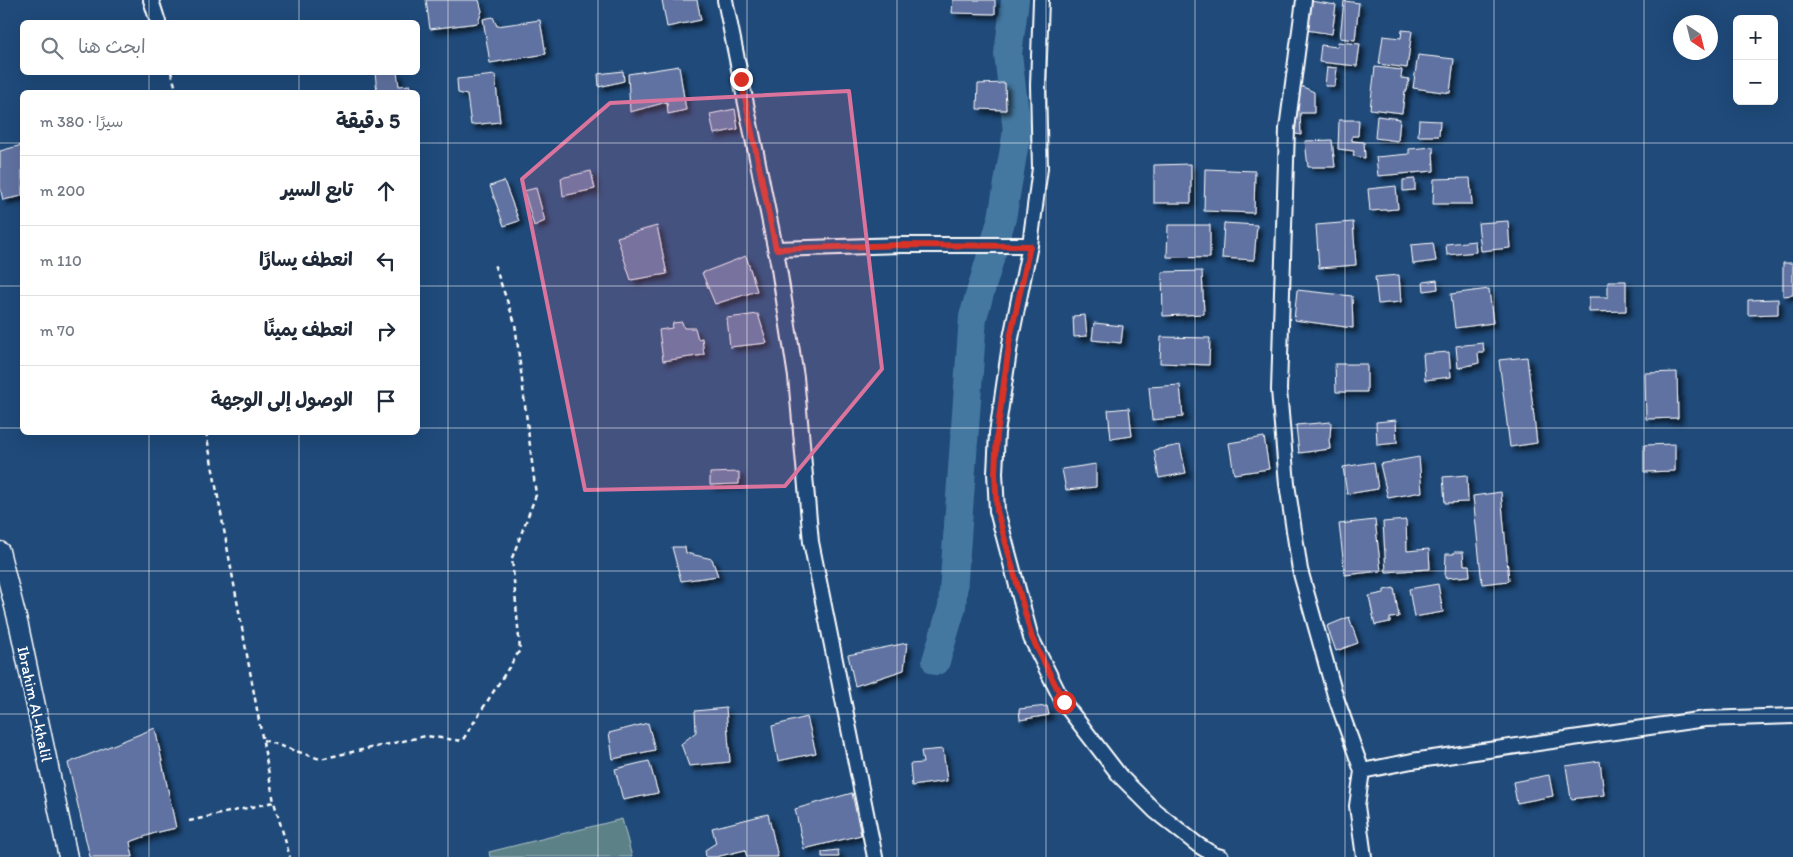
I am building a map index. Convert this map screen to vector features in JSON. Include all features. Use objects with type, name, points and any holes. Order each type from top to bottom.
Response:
[{"type":"street","points":[[151,0],[157,20]]},
{"type":"street","points":[[725,0],[776,249],[796,377],[811,542],[875,857]]},
{"type":"street","points":[[1041,0],[1038,85],[1040,168],[1030,246],[1010,338],[997,434],[995,473],[997,511],[1032,638],[1064,702],[1120,776],[1156,811],[1198,845],[1220,857]]},
{"type":"street","points":[[1304,0],[1287,129],[1279,390],[1287,484],[1300,570],[1336,695],[1362,770],[1357,806],[1364,857]]},
{"type":"street","points":[[776,249],[902,245],[1030,246]]},
{"type":"street","name":"Ibrahim Al-khalil","points":[[0,551],[19,626],[68,857]]},
{"type":"street","points":[[1362,770],[1412,761],[1705,719],[1793,716]]},
{"type":"path","points":[[173,75],[176,90]]},
{"type":"path","points":[[263,740],[320,759],[426,736],[462,741],[520,650],[512,558],[536,495],[515,323],[494,264]]},
{"type":"path","points":[[207,435],[274,802],[290,857]]},
{"type":"path","points":[[190,821],[274,802]]},
{"type":"highlighted area","points":[[849,91],[882,369],[785,486],[585,490],[522,179],[610,103]]},
{"type":"green space","points":[[622,819],[632,857],[490,857],[489,852]]},
{"type":"building","points":[[426,0],[479,0],[482,11],[478,23],[430,29]]},
{"type":"building","points":[[662,0],[697,0],[701,20],[667,27]]},
{"type":"building","points":[[953,0],[995,0],[995,14],[952,13]]},
{"type":"building","points":[[1310,1],[1336,5],[1332,34],[1306,30]]},
{"type":"building","points":[[1344,1],[1359,3],[1355,40],[1340,38]]},
{"type":"building","points":[[493,17],[497,26],[540,20],[546,54],[490,63],[483,19]]},
{"type":"building","points":[[1402,30],[1412,31],[1407,68],[1379,64],[1383,36],[1401,38]]},
{"type":"building","points":[[1338,42],[1360,44],[1357,66],[1319,62],[1321,45],[1337,47]]},
{"type":"building","points":[[1418,55],[1454,59],[1450,93],[1413,88]]},
{"type":"building","points":[[679,66],[686,110],[668,114],[667,102],[630,112],[628,74]]},
{"type":"building","points":[[1327,67],[1337,68],[1335,86],[1325,86]]},
{"type":"building","points":[[1375,67],[1402,70],[1401,78],[1409,79],[1402,113],[1370,109]]},
{"type":"building","points":[[623,71],[624,81],[599,87],[598,74]]},
{"type":"building","points":[[375,75],[397,75],[399,86],[410,85],[410,90],[377,90]]},
{"type":"building","points":[[495,75],[500,122],[471,125],[467,95],[458,93],[457,79]]},
{"type":"building","points":[[1005,83],[1006,110],[977,109],[978,84]]},
{"type":"building","points":[[1301,86],[1314,92],[1314,113],[1300,113],[1301,135],[1291,133]]},
{"type":"building","points":[[735,109],[738,129],[714,134],[710,114]]},
{"type":"building","points":[[1377,116],[1400,119],[1398,141],[1375,138]]},
{"type":"building","points":[[1339,120],[1359,120],[1358,136],[1352,136],[1352,141],[1364,142],[1365,158],[1353,156],[1354,151],[1338,149]]},
{"type":"building","points":[[1419,120],[1440,121],[1439,136],[1418,136]]},
{"type":"building","points":[[1332,140],[1335,167],[1308,167],[1305,141]]},
{"type":"building","points":[[20,146],[20,196],[3,200],[0,187],[0,151]]},
{"type":"building","points":[[1433,147],[1434,171],[1378,176],[1376,157],[1409,154],[1409,149]]},
{"type":"building","points":[[1191,164],[1191,203],[1154,203],[1154,165]]},
{"type":"building","points":[[1205,169],[1255,171],[1254,213],[1204,211]]},
{"type":"building","points":[[591,171],[595,189],[563,196],[561,178]]},
{"type":"building","points":[[1470,178],[1472,204],[1433,204],[1434,179]]},
{"type":"building","points":[[1415,179],[1415,190],[1403,191],[1403,180]]},
{"type":"building","points":[[504,181],[519,221],[504,226],[490,186]]},
{"type":"building","points":[[1396,186],[1398,209],[1370,211],[1368,189]]},
{"type":"building","points":[[536,188],[545,221],[534,226],[524,191]]},
{"type":"building","points":[[1508,221],[1510,248],[1481,251],[1478,223]]},
{"type":"building","points":[[1353,222],[1356,265],[1319,268],[1316,225]]},
{"type":"building","points":[[1224,223],[1257,225],[1254,260],[1222,258]]},
{"type":"building","points":[[1168,225],[1210,225],[1210,258],[1167,257]]},
{"type":"building","points":[[657,226],[667,274],[631,280],[617,237]]},
{"type":"building","points":[[1475,241],[1476,252],[1447,255],[1446,244]]},
{"type":"building","points":[[1433,243],[1436,261],[1413,264],[1411,245]]},
{"type":"building","points":[[746,256],[757,291],[715,304],[702,273]]},
{"type":"building","points":[[1783,263],[1793,263],[1793,295],[1783,296]]},
{"type":"building","points":[[1202,271],[1204,314],[1163,316],[1162,272]]},
{"type":"building","points":[[1399,275],[1401,302],[1378,304],[1375,277]]},
{"type":"building","points":[[1437,280],[1438,289],[1424,291],[1423,282]]},
{"type":"building","points":[[1608,281],[1626,281],[1626,311],[1589,312],[1589,297],[1608,297]]},
{"type":"building","points":[[1489,289],[1493,323],[1455,328],[1451,294]]},
{"type":"building","points":[[1297,290],[1352,296],[1353,328],[1294,320]]},
{"type":"building","points":[[1778,299],[1778,314],[1748,315],[1748,300]]},
{"type":"building","points":[[758,314],[767,343],[730,347],[727,318]]},
{"type":"building","points":[[1085,315],[1087,336],[1074,337],[1073,316]]},
{"type":"building","points":[[682,322],[684,328],[695,328],[698,339],[702,338],[704,355],[663,361],[659,330],[672,328],[673,323]]},
{"type":"building","points":[[1094,323],[1123,326],[1121,343],[1092,340]]},
{"type":"building","points":[[1161,337],[1210,338],[1209,365],[1160,363]]},
{"type":"building","points":[[1483,343],[1484,353],[1478,353],[1479,363],[1458,368],[1456,346]]},
{"type":"building","points":[[1449,352],[1451,377],[1425,380],[1423,354]]},
{"type":"building","points":[[1527,357],[1537,443],[1510,447],[1499,360]]},
{"type":"building","points":[[1335,364],[1367,364],[1367,392],[1336,392]]},
{"type":"building","points":[[1677,372],[1678,418],[1646,419],[1645,373]]},
{"type":"building","points":[[1180,385],[1183,417],[1152,420],[1149,387]]},
{"type":"building","points":[[1129,408],[1132,436],[1111,439],[1108,410]]},
{"type":"building","points":[[1396,420],[1397,443],[1377,445],[1376,422]]},
{"type":"building","points":[[1331,422],[1330,449],[1299,453],[1296,425]]},
{"type":"building","points":[[1264,437],[1269,469],[1234,474],[1229,443]]},
{"type":"building","points":[[1675,444],[1675,471],[1644,472],[1644,445]]},
{"type":"building","points":[[1180,445],[1186,473],[1159,478],[1154,450]]},
{"type":"building","points":[[1419,457],[1422,492],[1388,498],[1380,464]]},
{"type":"building","points":[[1374,462],[1378,489],[1347,494],[1343,467]]},
{"type":"building","points":[[1096,464],[1096,487],[1066,490],[1062,469]]},
{"type":"building","points":[[739,472],[739,484],[710,485],[710,473]]},
{"type":"building","points":[[1467,475],[1468,502],[1445,503],[1443,477]]},
{"type":"building","points":[[1501,492],[1509,581],[1482,584],[1473,496]]},
{"type":"building","points":[[1375,520],[1381,571],[1345,575],[1339,524]]},
{"type":"building","points":[[1406,520],[1407,551],[1429,549],[1430,569],[1386,572],[1383,522]]},
{"type":"building","points":[[672,547],[685,547],[686,553],[712,559],[718,576],[681,581]]},
{"type":"building","points":[[1454,552],[1463,552],[1464,565],[1469,565],[1470,576],[1445,578],[1446,554],[1454,554]]},
{"type":"building","points":[[1438,584],[1443,612],[1414,617],[1409,589]]},
{"type":"building","points":[[1394,588],[1399,617],[1390,618],[1390,622],[1375,625],[1369,596],[1384,593],[1384,590]]},
{"type":"building","points":[[1349,617],[1358,643],[1336,651],[1327,626]]},
{"type":"building","points":[[907,643],[904,670],[855,686],[848,655]]},
{"type":"building","points":[[1047,706],[1049,715],[1020,720],[1019,709]]},
{"type":"building","points":[[726,708],[730,762],[689,766],[681,744],[696,732],[695,711]]},
{"type":"building","points":[[807,717],[816,753],[778,761],[772,726]]},
{"type":"building","points":[[648,723],[655,750],[613,759],[609,733]]},
{"type":"building","points":[[155,728],[176,828],[130,842],[133,857],[90,857],[68,763]]},
{"type":"building","points":[[943,749],[947,781],[912,786],[910,764],[923,763],[921,751]]},
{"type":"building","points":[[649,761],[658,793],[623,800],[615,769]]},
{"type":"building","points":[[1600,761],[1604,795],[1571,799],[1566,766]]},
{"type":"building","points":[[1549,775],[1553,796],[1517,803],[1513,782]]},
{"type":"building","points":[[852,793],[861,835],[804,849],[795,809]]},
{"type":"building","points":[[768,814],[778,857],[747,857],[745,850],[716,857],[706,857],[705,850],[716,843],[712,828]]},
{"type":"building","points":[[838,850],[839,857],[822,857],[822,852]]},
{"type":"waterway","points":[[936,661],[952,607],[973,317],[1002,218],[1017,131],[1008,54],[1015,0]]},
{"type":"route","points":[[741,79],[776,249],[902,245],[1030,246],[1010,338],[997,434],[995,473],[997,511],[1032,638],[1064,702]]}]
